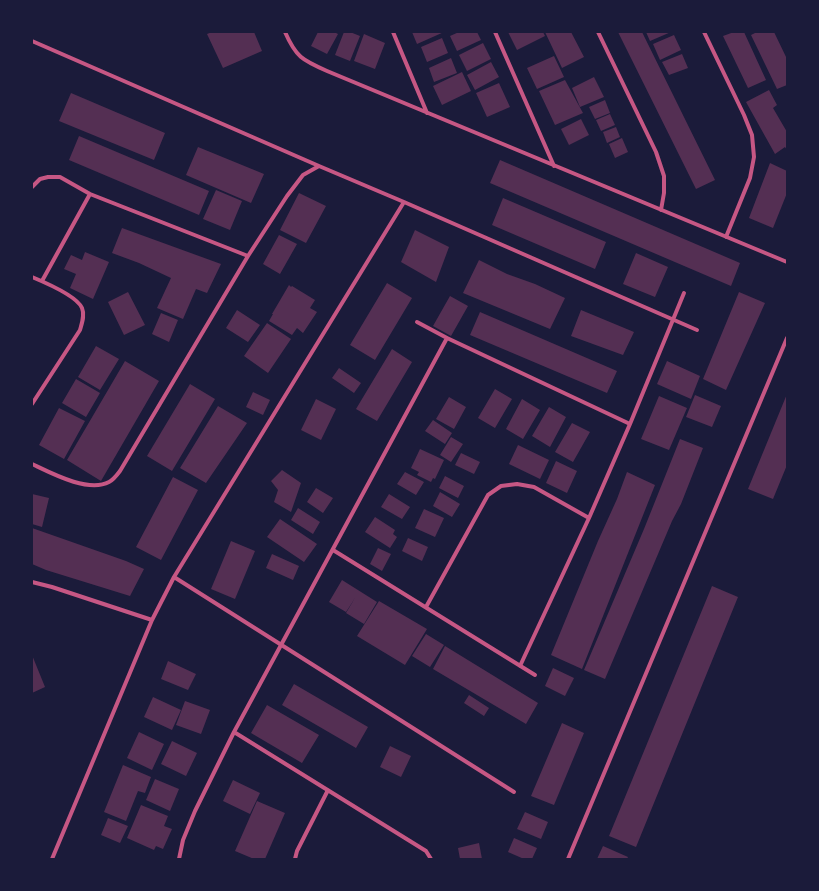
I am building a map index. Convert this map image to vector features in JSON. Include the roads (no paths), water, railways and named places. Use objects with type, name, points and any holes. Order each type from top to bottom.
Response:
[{"type":"street","points":[[285,32],[292,49],[306,62],[787,262]]},
{"type":"street","points":[[393,32],[427,113]]},
{"type":"street","points":[[495,32],[554,166]]},
{"type":"street","points":[[598,32],[656,152],[664,176],[664,193],[661,210]]},
{"type":"street","points":[[704,32],[752,135],[754,157],[750,178],[726,237]]},
{"type":"street","points":[[32,41],[697,330]]},
{"type":"street","points":[[32,464],[65,479],[91,485],[102,485],[110,481],[120,471],[248,256],[287,196],[303,175],[319,166]]},
{"type":"street","points":[[32,187],[40,179],[48,176],[60,177],[90,194],[248,256]]},
{"type":"street","points":[[42,281],[90,194]]},
{"type":"street","points":[[52,859],[152,620],[174,577],[404,202]]},
{"type":"street","points":[[32,277],[74,299],[82,308],[83,318],[80,330],[32,404]]},
{"type":"street","points":[[520,666],[589,518],[630,424],[684,293]]},
{"type":"street","points":[[417,322],[447,338],[630,424]]},
{"type":"street","points":[[179,859],[183,840],[195,811],[234,732],[280,644],[334,550],[447,338]]},
{"type":"street","points":[[568,859],[787,338]]},
{"type":"street","points":[[426,607],[488,495],[501,486],[517,484],[534,487],[589,518]]},
{"type":"street","points":[[334,550],[535,675]]},
{"type":"street","points":[[174,577],[514,792]]},
{"type":"street","points":[[32,582],[52,587],[152,620]]},
{"type":"street","points":[[234,732],[426,851],[431,859]]},
{"type":"street","points":[[295,859],[297,851],[328,790]]}]
